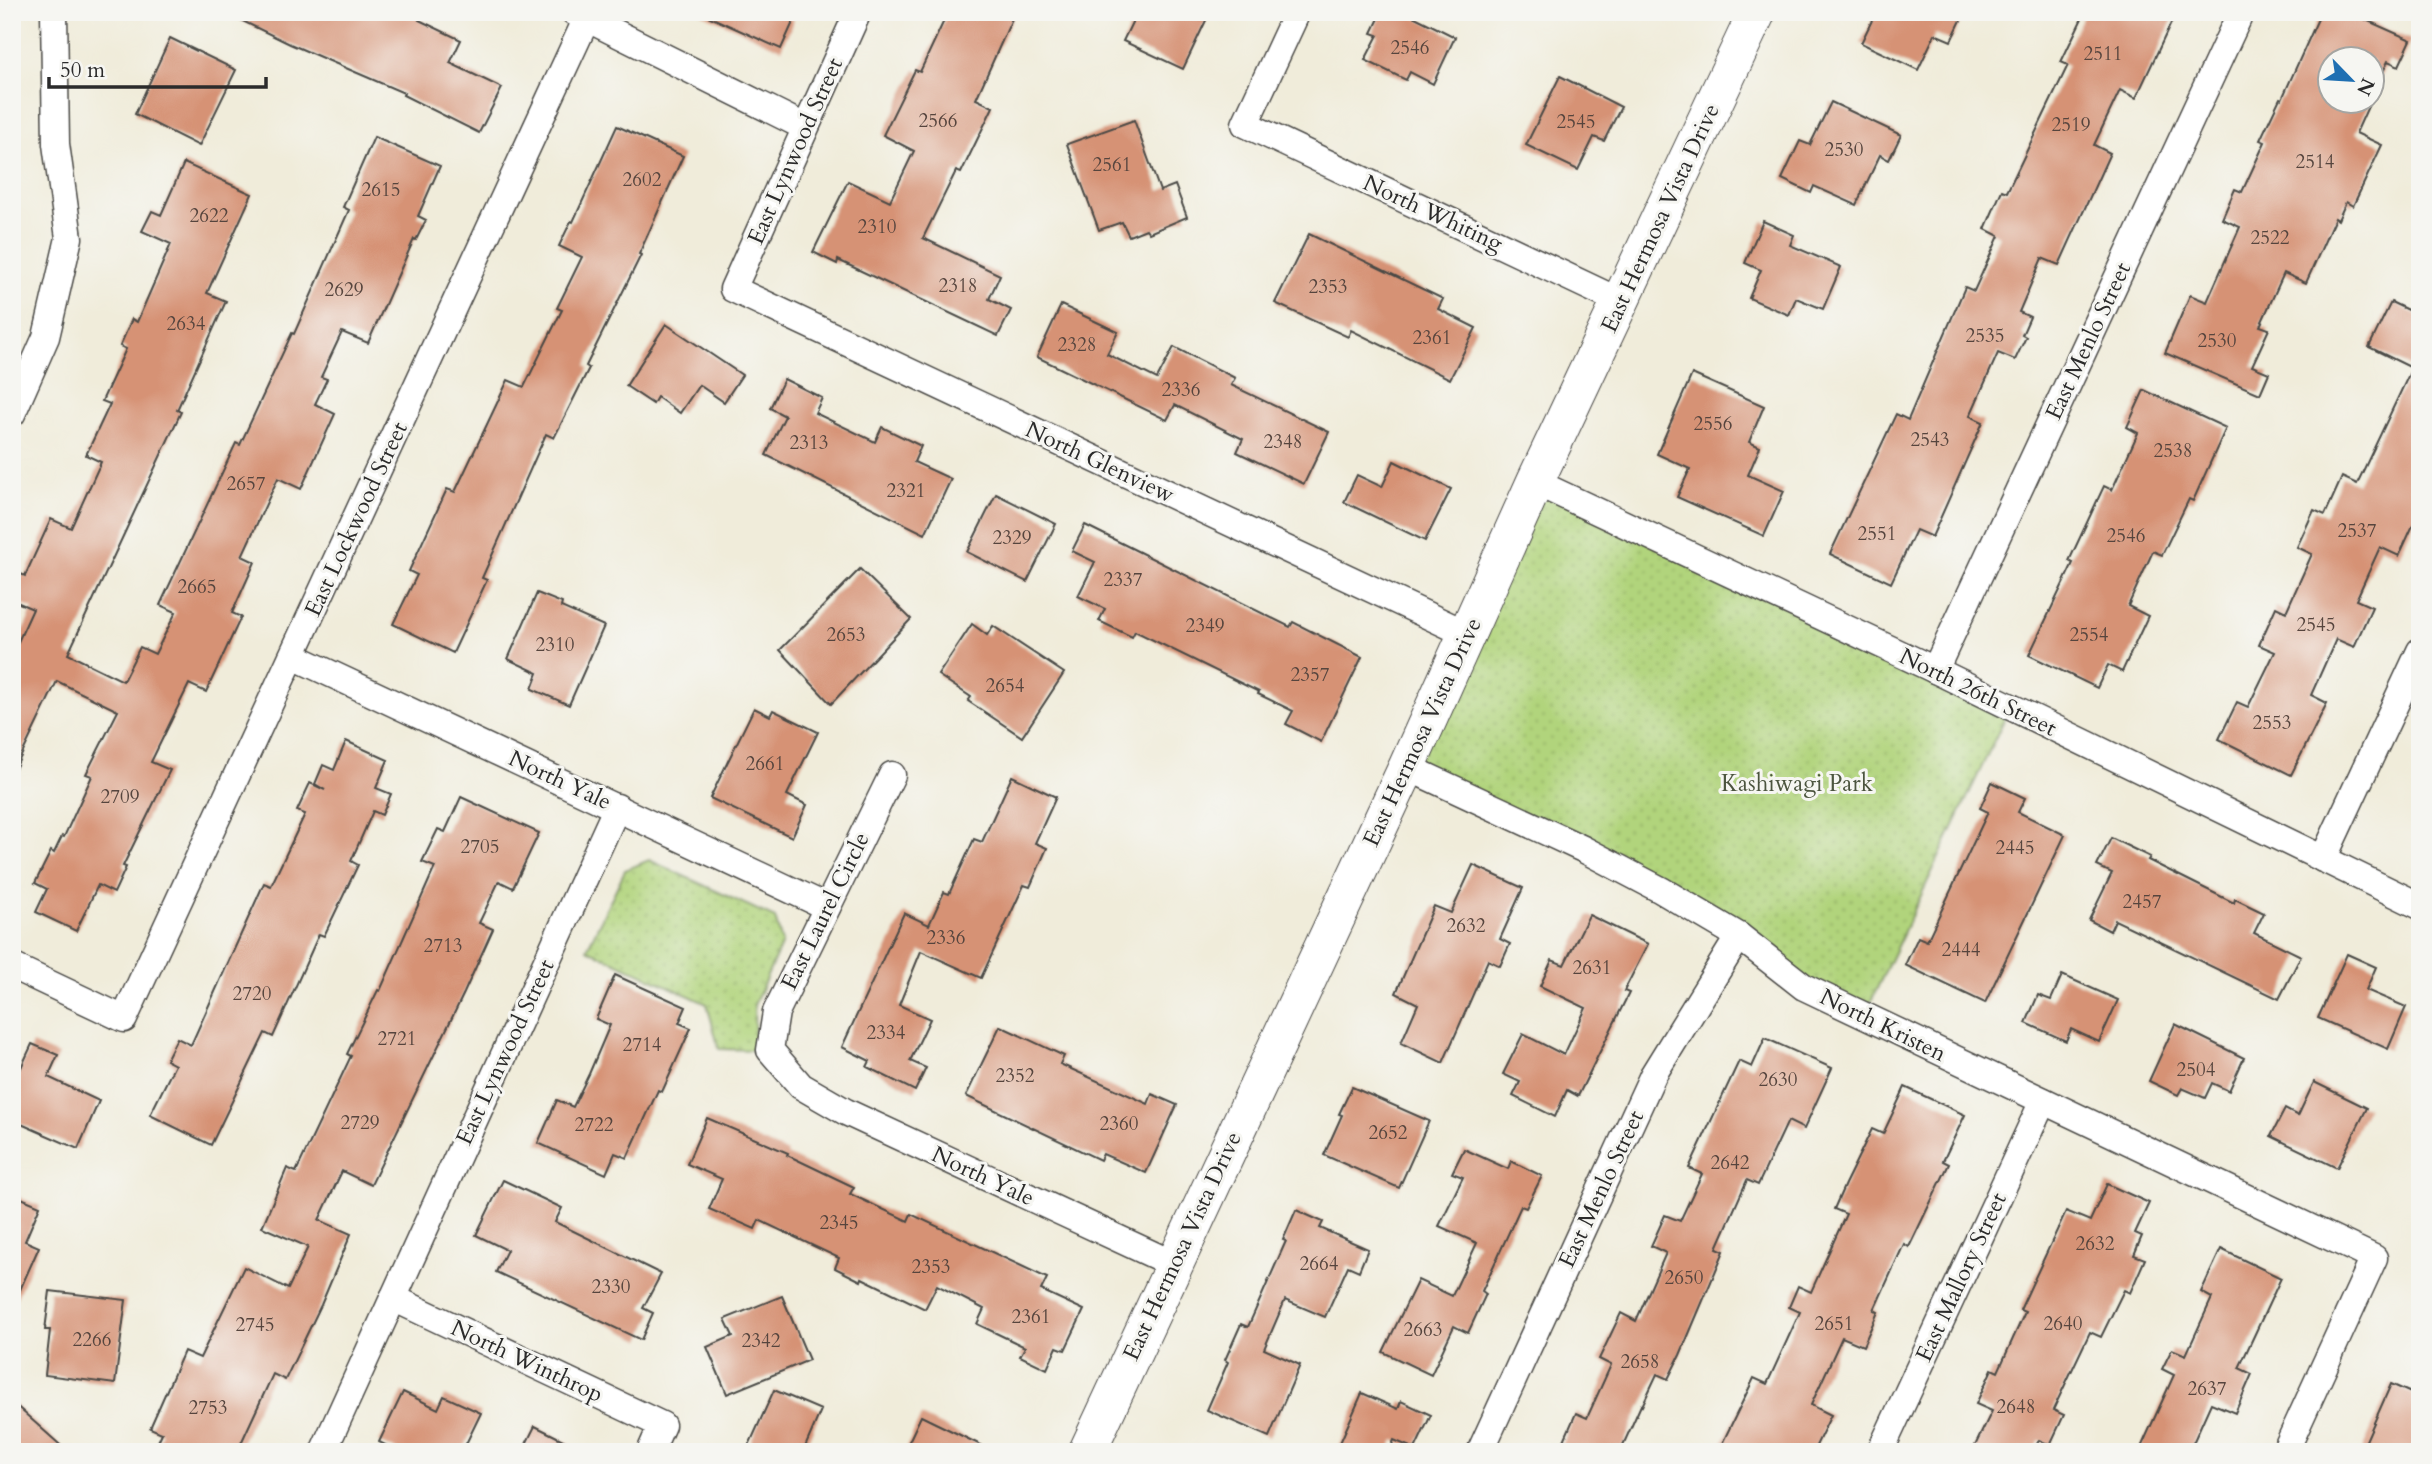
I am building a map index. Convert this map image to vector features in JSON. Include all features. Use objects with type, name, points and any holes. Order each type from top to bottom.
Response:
[{"type":"street","points":[[12,414],[46,337],[69,238],[56,144],[54,12]]},
{"type":"street","name":"East Lynwood Street","points":[[733,289],[858,12]]},
{"type":"street","name":"North Whiting","points":[[1297,12],[1245,124],[1621,302]]},
{"type":"street","name":"East Hermosa Vista Drive","points":[[1087,1452],[1407,766],[1535,482],[1757,12]]},
{"type":"street","name":"East Menlo Street","points":[[1934,670],[2241,12]]},
{"type":"street","points":[[581,15],[806,127]]},
{"type":"street","name":"East Lockwood Street","points":[[12,966],[124,1019],[293,656],[581,15]]},
{"type":"street","name":"North Glenview","points":[[733,289],[1467,634]]},
{"type":"street","name":"North 26th Street","points":[[1535,482],[1934,670],[2420,906]]},
{"type":"street","points":[[2323,859],[2420,651]]},
{"type":"street","name":"North Yale","points":[[293,656],[827,907]]},
{"type":"street","name":"North Kristen","points":[[1407,766],[1583,849],[1661,890],[1740,936],[1804,987],[2374,1258],[2285,1452]]},
{"type":"street","name":"East Laurel Circle","points":[[770,1050],[776,1012],[892,775]]},
{"type":"street","name":"East Lynwood Street","points":[[323,1452],[617,807]]},
{"type":"street","name":"East Menlo Street","points":[[1480,1452],[1653,1075],[1740,936]]},
{"type":"street","name":"North Yale","points":[[770,1050],[801,1086],[846,1112],[1173,1264]]},
{"type":"street","name":"East Mallory Street","points":[[1880,1452],[2043,1101]]},
{"type":"street","name":"North Winthrop","points":[[393,1298],[662,1425],[650,1452]]},
{"type":"green space","name":"Kashiwagi Park","points":[[1535,482],[2010,707],[1864,1016],[1739,936],[1407,767]]},
{"type":"green space","points":[[649,860],[775,918],[782,943],[754,1005],[755,1050],[719,1049],[707,1004],[587,949],[625,870]]},
{"type":"building","points":[[224,12],[423,12],[419,20],[461,40],[450,63],[502,88],[479,133],[403,95],[404,93]]},
{"type":"building","points":[[699,12],[776,12],[794,20],[781,49]]},
{"type":"building","points":[[948,12],[1015,12],[976,99],[993,107],[961,173],[956,171],[923,238],[1000,275],[989,299],[1011,310],[998,336],[838,260],[837,264],[813,252],[848,181],[890,201],[914,151],[883,135],[915,70],[920,72]]},
{"type":"building","points":[[1137,12],[1210,12],[1183,69],[1123,41]]},
{"type":"building","points":[[1382,12],[1405,12],[1455,37],[1433,84],[1410,72],[1406,80],[1365,60],[1378,35],[1372,33]]},
{"type":"building","points":[[1876,12],[1965,12],[1951,41],[1935,34],[1918,70],[1861,43]]},
{"type":"building","points":[[2085,12],[2158,12],[2173,19],[2136,98],[2120,90],[2094,145],[2110,153],[2059,265],[2042,258],[2019,312],[2030,317],[2022,335],[2026,337],[2015,360],[1998,353],[1970,416],[1983,422],[1932,537],[1916,530],[1891,583],[1830,554],[1896,414],[1908,420],[1965,287],[1974,291],[1999,236],[1985,229],[2002,190],[2007,192],[2068,65],[2061,62]]},
{"type":"building","points":[[2321,12],[2348,12],[2411,40],[2399,66],[2388,61],[2386,65],[2386,46],[2316,46],[2316,116],[2364,116],[2356,133],[2382,145],[2353,206],[2346,202],[2338,220],[2335,218],[2306,283],[2284,273],[2260,326],[2269,329],[2252,366],[2269,373],[2260,394],[2165,353],[2190,295],[2207,302],[2240,227],[2222,219],[2235,189],[2242,192],[2265,142],[2260,140],[2280,98],[2282,99]]},
{"type":"building","points":[[170,38],[236,70],[199,146],[135,114]]},
{"type":"building","points":[[1560,76],[1621,107],[1604,141],[1594,137],[1578,170],[1526,145]]},
{"type":"building","points":[[1831,102],[1901,135],[1889,160],[1880,155],[1856,205],[1814,186],[1811,193],[1782,179],[1800,141],[1810,145]]},
{"type":"building","points":[[1134,120],[1160,191],[1175,185],[1187,217],[1149,233],[1146,229],[1129,236],[1122,222],[1099,230],[1067,144]]},
{"type":"building","points":[[617,126],[683,156],[639,254],[641,255],[586,366],[589,368],[554,438],[546,434],[482,578],[487,580],[453,653],[393,624],[417,575],[409,571],[447,489],[455,492],[508,380],[524,387],[562,310],[557,308],[582,257],[559,246],[571,221],[573,222]]},
{"type":"building","points":[[374,137],[440,166],[418,216],[426,220],[416,240],[414,239],[368,343],[342,332],[321,377],[327,379],[315,404],[335,414],[301,489],[278,478],[242,556],[255,562],[232,613],[241,617],[206,692],[189,684],[151,762],[170,770],[123,866],[126,867],[114,893],[98,885],[76,931],[36,912],[47,889],[35,883],[51,851],[54,853],[62,836],[64,837],[92,776],[86,774],[118,711],[57,681],[12,775],[12,655],[33,609],[12,600],[12,593],[21,574],[25,576],[51,519],[71,528],[101,462],[86,455],[110,404],[102,401],[126,349],[120,346],[132,319],[137,322],[171,244],[142,231],[152,211],[161,215],[184,163],[252,194],[207,293],[226,301],[177,410],[181,412],[68,654],[123,681],[140,647],[155,654],[176,612],[160,605],[236,443],[240,445],[292,333],[294,334],[349,210],[343,207]]},
{"type":"building","points":[[1763,221],[1794,235],[1790,245],[1841,267],[1823,309],[1796,298],[1789,315],[1749,298],[1761,270],[1745,263]]},
{"type":"building","points":[[1309,234],[1443,299],[1438,309],[1476,328],[1450,379],[1351,330],[1348,337],[1275,303]]},
{"type":"building","points":[[2391,302],[2420,316],[2420,510],[2399,556],[2380,547],[2356,600],[2372,607],[2354,647],[2336,639],[2311,695],[2327,703],[2291,775],[2219,739],[2237,702],[2248,707],[2275,652],[2259,645],[2276,607],[2286,612],[2312,554],[2297,547],[2314,510],[2325,515],[2342,477],[2357,484],[2412,368],[2369,347]]},
{"type":"building","points":[[1061,305],[1118,332],[1107,354],[1157,379],[1174,347],[1235,378],[1231,385],[1329,432],[1304,484],[1237,452],[1243,439],[1175,405],[1167,420],[1037,357]]},
{"type":"building","points":[[666,324],[742,375],[724,402],[699,385],[680,413],[657,397],[653,404],[626,386]]},
{"type":"building","points":[[1692,374],[1764,406],[1749,442],[1760,447],[1748,475],[1784,491],[1764,536],[1677,497],[1690,469],[1657,454]]},
{"type":"building","points":[[784,379],[822,398],[815,413],[875,442],[882,427],[921,446],[914,462],[951,479],[925,534],[766,455],[785,416],[770,408]]},
{"type":"building","points":[[2144,390],[2226,428],[2193,501],[2189,499],[2162,555],[2153,551],[2128,606],[2148,616],[2122,672],[2108,665],[2097,688],[2029,655],[2073,563],[2069,561],[2104,486],[2112,490],[2138,433],[2127,427]]},
{"type":"building","points":[[1394,461],[1451,489],[1425,541],[1344,502],[1357,475],[1382,487]]},
{"type":"building","points":[[996,494],[1056,524],[1027,582],[967,552]]},
{"type":"building","points":[[1085,525],[1290,627],[1293,622],[1362,657],[1321,742],[1286,724],[1293,711],[1258,694],[1259,692],[1135,631],[1132,637],[1099,621],[1105,609],[1078,596],[1095,562],[1072,551]]},
{"type":"building","points":[[860,569],[911,619],[831,704],[780,650]]},
{"type":"building","points":[[537,593],[604,626],[569,705],[532,689],[538,673],[508,659]]},
{"type":"building","points":[[972,624],[987,635],[993,626],[1064,673],[1022,737],[968,701],[971,697],[938,675]]},
{"type":"building","points":[[754,708],[770,716],[773,710],[818,732],[787,795],[807,805],[792,837],[710,798]]},
{"type":"building","points":[[346,741],[388,760],[376,788],[391,794],[382,815],[373,811],[351,861],[358,865],[324,936],[319,934],[273,1037],[265,1033],[211,1145],[150,1115],[175,1065],[166,1060],[177,1038],[191,1045],[264,883],[271,886],[305,814],[297,811],[310,783],[325,790],[315,784],[323,765],[334,770]]},
{"type":"building","points":[[1012,776],[1056,797],[1035,843],[1047,848],[1030,887],[1024,885],[981,978],[921,951],[899,1005],[930,1019],[910,1061],[926,1068],[915,1091],[867,1067],[870,1061],[842,1047],[904,913],[929,925],[944,892],[949,894],[974,839],[982,842]]},
{"type":"building","points":[[1992,782],[2025,798],[2018,812],[2065,835],[1985,1003],[1905,965],[1918,937],[1927,941],[1988,812],[1980,808]]},
{"type":"building","points":[[461,797],[539,833],[513,888],[499,881],[479,923],[493,929],[371,1185],[342,1171],[319,1220],[351,1234],[285,1380],[273,1374],[237,1452],[169,1452],[156,1446],[162,1433],[150,1428],[184,1351],[200,1358],[244,1267],[288,1289],[308,1247],[262,1227],[287,1168],[296,1172],[351,1056],[347,1054],[378,990],[380,991],[435,867],[422,862],[438,829],[445,832]]},
{"type":"building","points":[[2111,838],[2150,857],[2148,860],[2234,903],[2235,899],[2264,913],[2254,933],[2301,956],[2279,999],[2115,920],[2110,931],[2089,920],[2112,873],[2097,866]]},
{"type":"building","points":[[1473,865],[1523,888],[1500,939],[1510,944],[1500,966],[1488,960],[1443,1063],[1401,1043],[1418,1004],[1396,993],[1434,906],[1451,913]]},
{"type":"building","points":[[1589,915],[1648,944],[1624,991],[1629,993],[1578,1096],[1567,1090],[1555,1117],[1513,1096],[1520,1082],[1503,1074],[1523,1034],[1564,1055],[1586,1008],[1540,986],[1552,960],[1564,965]]},
{"type":"building","points":[[2347,954],[2376,967],[2366,990],[2406,1007],[2388,1049],[2318,1018]]},
{"type":"building","points":[[615,975],[686,1007],[679,1023],[691,1028],[662,1092],[658,1090],[627,1158],[615,1153],[606,1174],[538,1143],[557,1100],[573,1107],[589,1074],[610,1025],[596,1019]]},
{"type":"building","points":[[2062,975],[2118,1000],[2099,1042],[2071,1029],[2066,1041],[2026,1023],[2038,995],[2051,1000]]},
{"type":"building","points":[[2175,1024],[2244,1058],[2229,1091],[2212,1083],[2205,1098],[2182,1088],[2178,1095],[2149,1081]]},
{"type":"building","points":[[1000,1026],[1064,1056],[1060,1064],[1148,1104],[1152,1094],[1177,1105],[1146,1173],[1103,1154],[1100,1160],[966,1096]]},
{"type":"building","points":[[1765,1038],[1832,1068],[1804,1129],[1788,1121],[1758,1185],[1747,1180],[1717,1248],[1724,1251],[1680,1355],[1668,1379],[1657,1374],[1620,1452],[1559,1452],[1576,1413],[1587,1418],[1611,1365],[1599,1359],[1621,1313],[1636,1321],[1666,1253],[1651,1246],[1665,1215],[1680,1221],[1702,1174],[1689,1168],[1739,1061],[1752,1067]]},
{"type":"building","points":[[32,1044],[58,1055],[48,1077],[99,1101],[78,1149],[12,1120],[12,1087]]},
{"type":"building","points":[[2314,1082],[2367,1108],[2337,1168],[2271,1136],[2285,1109],[2298,1116]]},
{"type":"building","points":[[1352,1087],[1429,1121],[1399,1188],[1324,1155]]},
{"type":"building","points":[[1905,1087],[1965,1115],[1943,1161],[1949,1164],[1909,1247],[1904,1244],[1874,1310],[1878,1312],[1863,1346],[1842,1337],[1811,1405],[1831,1415],[1813,1452],[1718,1452],[1754,1378],[1767,1384],[1800,1312],[1789,1307],[1798,1286],[1811,1292],[1846,1214],[1834,1209],[1845,1184],[1872,1129],[1883,1134]]},
{"type":"building","points":[[707,1118],[788,1153],[787,1155],[854,1187],[850,1194],[908,1221],[911,1214],[1047,1278],[1041,1290],[1084,1310],[1065,1350],[1057,1347],[1047,1369],[1020,1356],[1025,1347],[977,1324],[984,1309],[937,1285],[925,1309],[835,1268],[839,1258],[759,1220],[755,1229],[709,1209],[722,1179],[687,1164]]},
{"type":"building","points":[[1464,1149],[1508,1169],[1511,1161],[1542,1176],[1526,1208],[1521,1206],[1482,1291],[1486,1294],[1468,1333],[1454,1326],[1431,1375],[1383,1352],[1418,1280],[1452,1296],[1477,1243],[1439,1226],[1463,1177],[1452,1173]]},
{"type":"building","points":[[503,1180],[562,1208],[555,1222],[661,1274],[643,1308],[653,1313],[641,1340],[496,1272],[507,1250],[476,1235]]},
{"type":"building","points":[[2107,1184],[2149,1203],[2135,1233],[2142,1236],[2134,1255],[2145,1259],[2130,1293],[2124,1290],[2101,1337],[2090,1332],[2053,1410],[2064,1415],[2050,1445],[2039,1440],[2033,1452],[1972,1452],[1992,1411],[1976,1404],[1992,1369],[1998,1372],[2025,1312],[2020,1310],[2066,1211],[2090,1221]]},
{"type":"building","points":[[12,1194],[40,1206],[25,1241],[39,1247],[12,1308]]},
{"type":"building","points":[[1296,1210],[1323,1222],[1320,1228],[1368,1249],[1359,1271],[1348,1266],[1325,1317],[1285,1300],[1264,1349],[1300,1365],[1269,1437],[1207,1410],[1241,1324],[1248,1327],[1286,1241],[1283,1240]]},
{"type":"building","points":[[2221,1249],[2281,1278],[2239,1368],[2252,1374],[2235,1413],[2211,1403],[2189,1452],[2139,1452],[2174,1375],[2162,1369],[2172,1349],[2186,1355],[2212,1298],[2201,1292]]},
{"type":"building","points":[[50,1291],[126,1300],[115,1384],[45,1375],[50,1330],[45,1330]]},
{"type":"building","points":[[782,1296],[809,1360],[727,1394],[707,1347],[733,1336],[725,1319]]},
{"type":"building","points":[[2391,1384],[2420,1397],[2420,1452],[2361,1452]]},
{"type":"building","points":[[774,1390],[821,1410],[803,1452],[746,1452]]},
{"type":"building","points":[[403,1392],[438,1409],[444,1396],[481,1413],[462,1452],[400,1452],[379,1442]]},
{"type":"building","points":[[1362,1393],[1398,1409],[1401,1401],[1431,1415],[1415,1449],[1394,1440],[1389,1452],[1336,1452]]},
{"type":"building","points":[[12,1402],[68,1452],[12,1452]]},
{"type":"building","points":[[921,1416],[995,1452],[904,1452]]},
{"type":"building","points":[[535,1426],[587,1452],[522,1452]]}]
